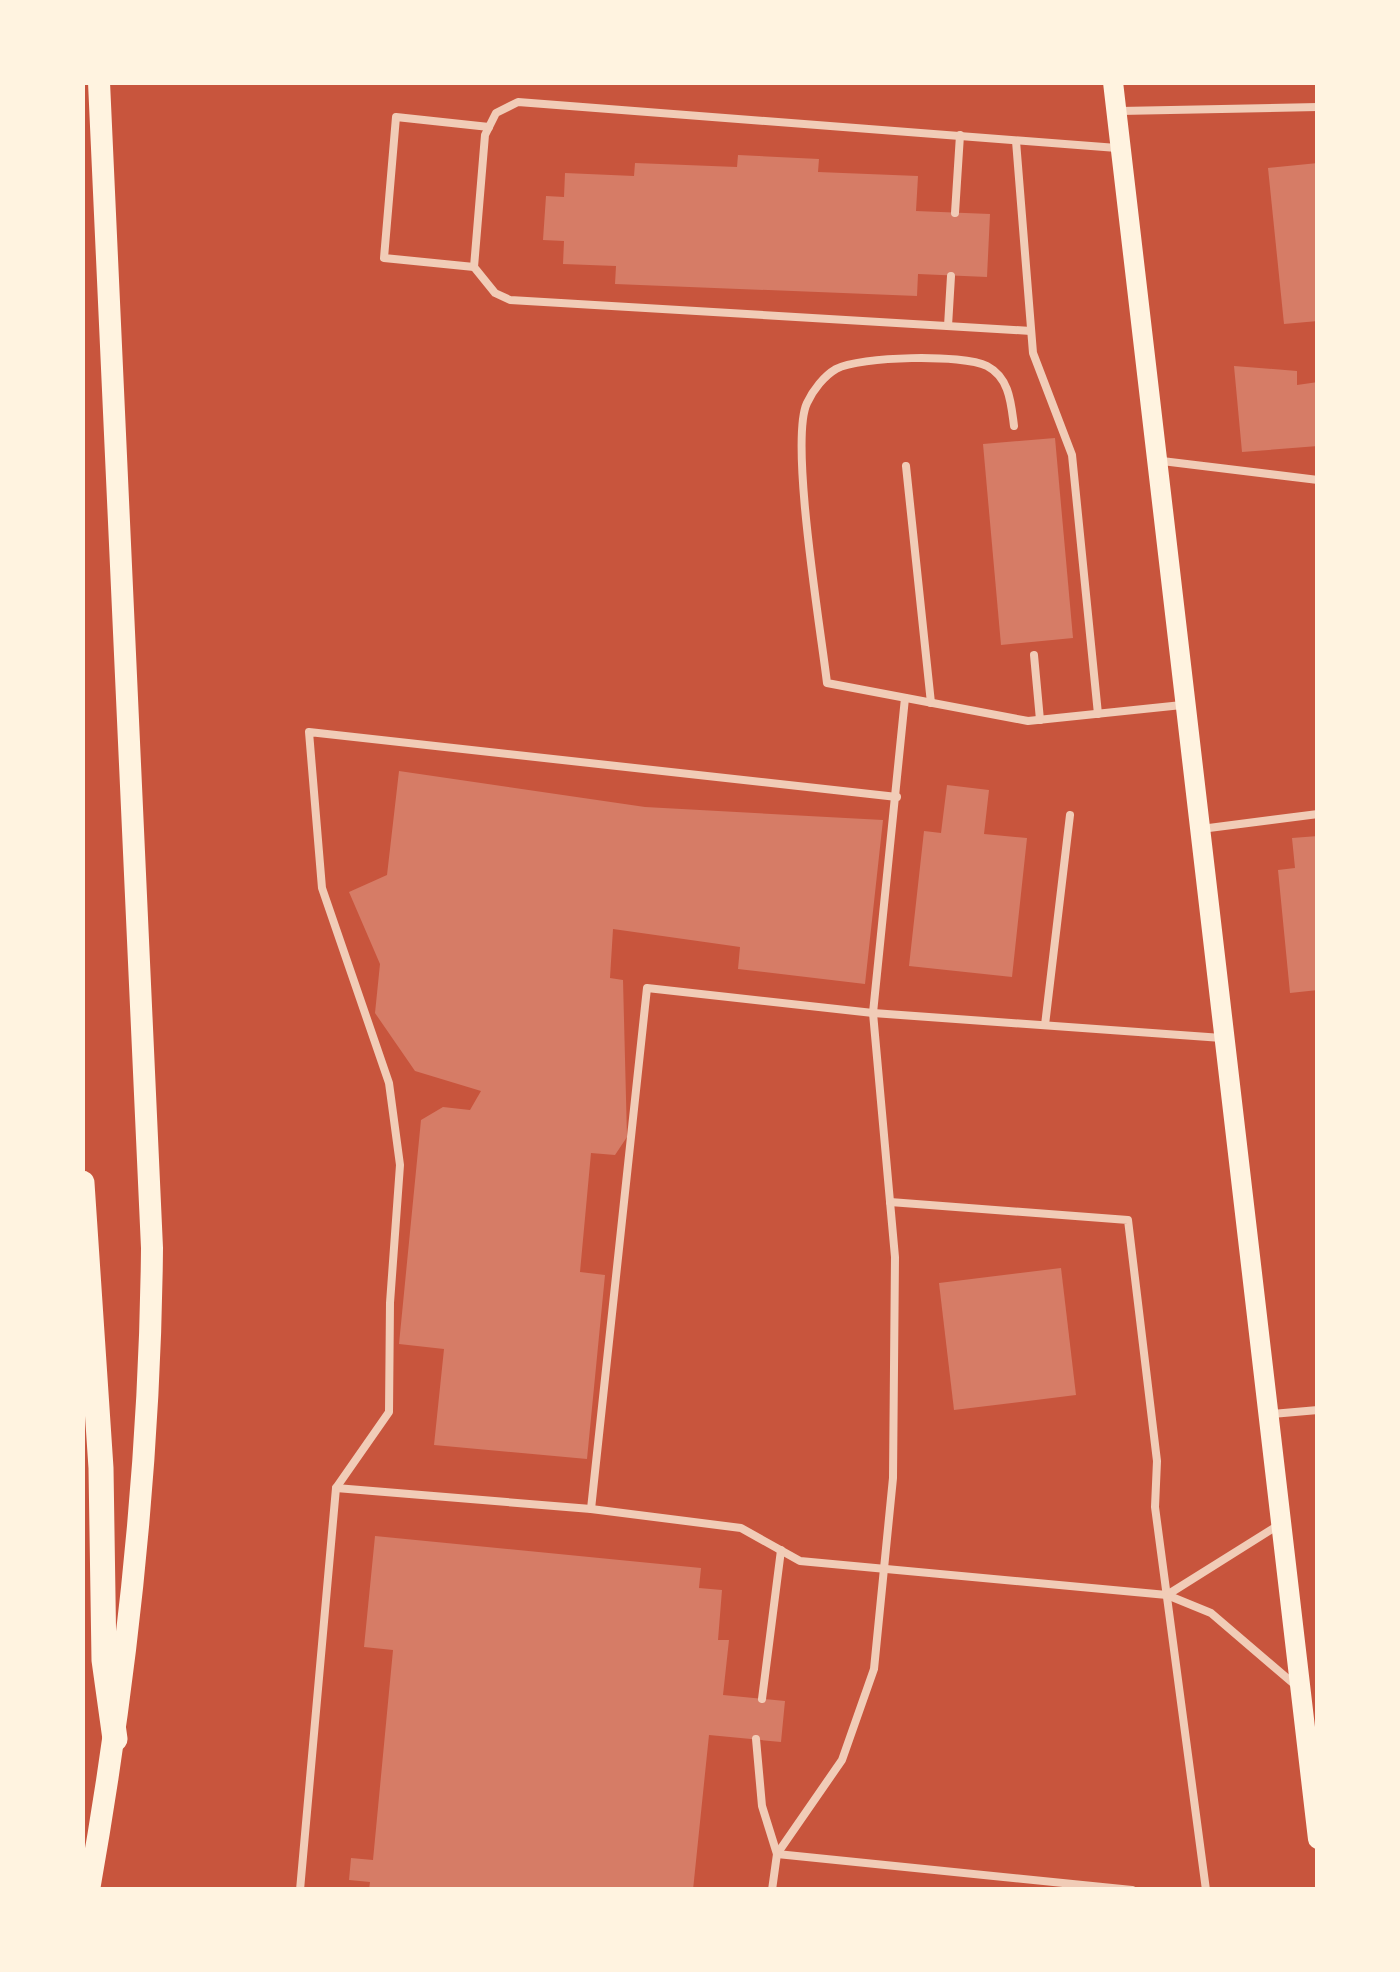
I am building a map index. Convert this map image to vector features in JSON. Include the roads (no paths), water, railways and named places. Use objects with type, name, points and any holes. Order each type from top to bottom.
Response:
[{"type":"highway","points":[[82,1184],[101,1468],[104,1660],[115,1739]]},
{"type":"main road","points":[[89,1890],[115,1739],[144,1496],[152,1248],[99,82]]},
{"type":"main road","points":[[1113,82],[1317,1830]]},
{"type":"lane","points":[[1031,331],[510,300],[495,293],[474,267],[489,127],[496,113],[518,102],[1096,149],[1121,147]]},
{"type":"lane","points":[[1116,111],[1318,108]]},
{"type":"lane","points":[[474,267],[384,258],[396,117],[489,127]]},
{"type":"lane","points":[[955,212],[960,135]]},
{"type":"lane","points":[[1016,141],[1031,331],[1047,396],[1072,455],[1098,714]]},
{"type":"lane","points":[[948,326],[951,276]]},
{"type":"lane","points":[[1014,426],[1010,396],[988,366],[966,361],[855,362],[836,369],[821,382],[800,423],[827,683],[1040,720],[1186,705]]},
{"type":"lane","points":[[1157,460],[1318,480]]},
{"type":"lane","points":[[906,466],[931,703]]},
{"type":"lane","points":[[1034,655],[1040,720]]},
{"type":"lane","points":[[777,1854],[842,1760],[874,1668],[893,1478],[895,1257],[873,1013],[905,698]]},
{"type":"lane","points":[[300,1890],[336,1488],[389,1412],[390,1303],[400,1165],[389,1083],[322,888],[309,732],[897,797]]},
{"type":"lane","points":[[1200,828],[1318,814]]},
{"type":"lane","points":[[1045,1025],[1070,816]]},
{"type":"lane","points":[[591,1509],[647,988],[873,1013],[1225,1038]]},
{"type":"lane","points":[[890,1202],[1128,1220],[1158,1461],[1155,1507],[1206,1890]]},
{"type":"lane","points":[[1268,1414],[1318,1410]]},
{"type":"lane","points":[[336,1488],[591,1509],[741,1528],[800,1561],[1167,1596],[1211,1613],[1302,1690]]},
{"type":"lane","points":[[1167,1596],[1280,1524]]},
{"type":"lane","points":[[762,1699],[781,1550]]},
{"type":"lane","points":[[756,1740],[762,1806],[777,1854],[772,1890]]},
{"type":"lane","points":[[777,1854],[1132,1890]]}]
